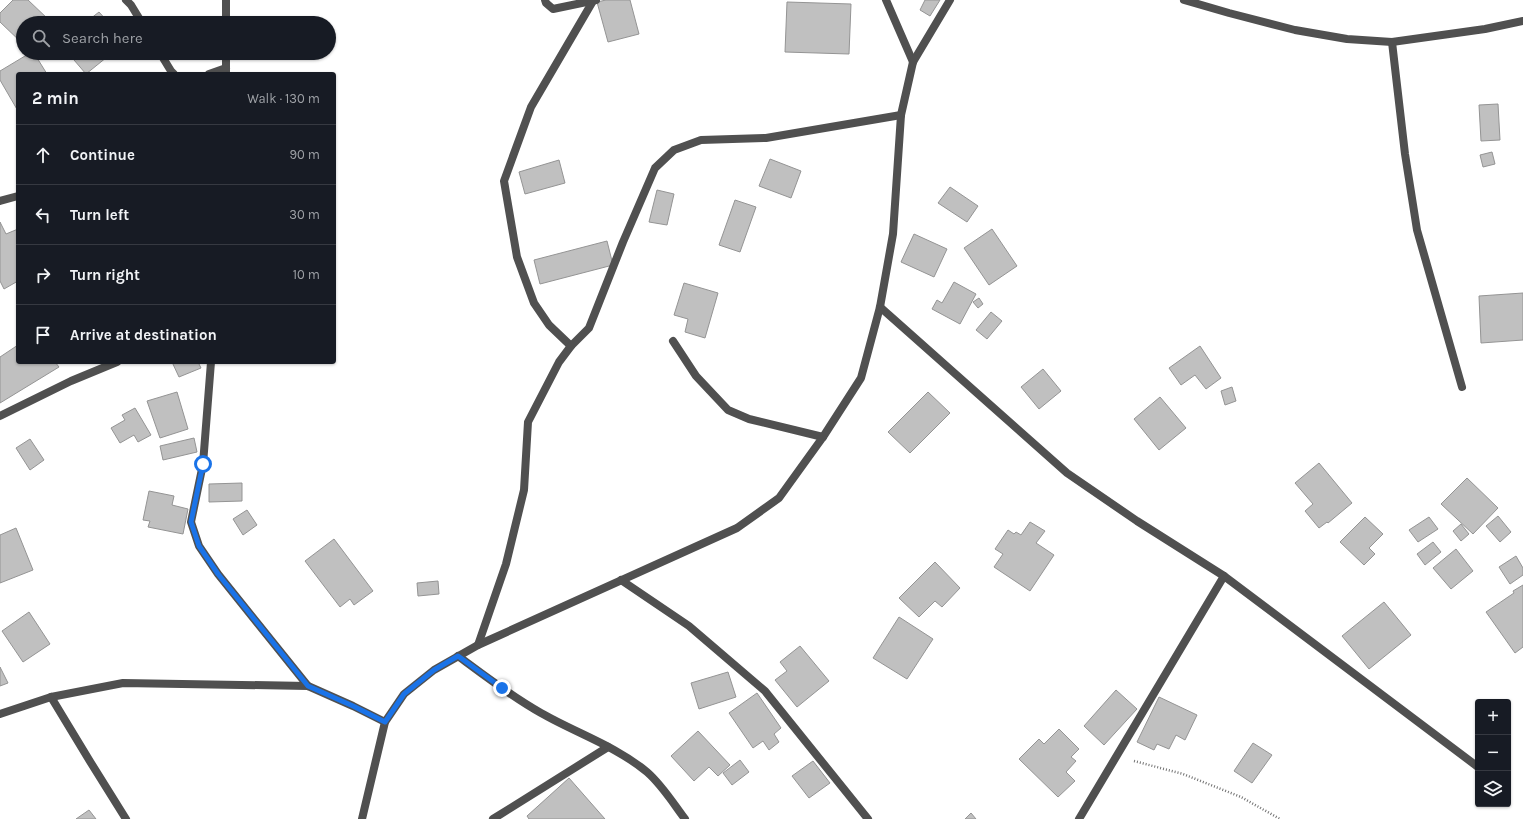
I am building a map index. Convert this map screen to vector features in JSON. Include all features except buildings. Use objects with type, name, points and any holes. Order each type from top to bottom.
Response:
[{"type":"street","points":[[126,0],[137,16]]},
{"type":"street","points":[[226,0],[226,16]]},
{"type":"street","points":[[545,0],[546,3],[553,9],[595,1]]},
{"type":"street","points":[[886,0],[913,62]]},
{"type":"street","points":[[362,819],[385,722],[404,694],[434,670],[478,645],[737,528],[779,498],[861,378],[880,307],[893,234],[901,115],[913,62],[950,0]]},
{"type":"street","points":[[1184,0],[1295,30],[1347,39],[1392,42],[1485,29],[1523,21]]},
{"type":"street","points":[[571,346],[549,325],[534,303],[517,257],[504,181],[531,107],[595,1]]},
{"type":"street","points":[[1392,42],[1405,154],[1417,230],[1462,387]]},
{"type":"street","points":[[164,60],[172,72]]},
{"type":"street","points":[[226,60],[226,71]]},
{"type":"street","points":[[478,645],[506,564],[524,490],[528,422],[559,362],[571,346],[589,328],[623,242],[655,168],[674,150],[702,140],[766,138],[901,115]]},
{"type":"street","points":[[0,202],[16,197]]},
{"type":"street","points":[[880,307],[1067,473],[1137,521],[1224,576],[1475,765]]},
{"type":"street","points":[[673,341],[696,376],[728,410],[749,419],[822,437]]},
{"type":"street","points":[[0,416],[71,381],[111,364]]},
{"type":"street","points":[[211,364],[203,464],[191,522],[199,546],[218,574],[308,686]]},
{"type":"street","points":[[1079,819],[1224,576]]},
{"type":"street","points":[[621,580],[689,626],[765,691],[868,819]]},
{"type":"street","points":[[458,656],[540,713],[608,747],[626,757],[647,772],[663,788],[685,819]]},
{"type":"street","points":[[0,714],[51,697],[123,683],[308,686],[385,722]]},
{"type":"street","points":[[51,697],[125,818]]},
{"type":"street","points":[[493,819],[608,747]]},
{"type":"path","points":[[1116,757],[1183,774],[1241,796],[1280,819]]},
{"type":"route","points":[[203,464],[191,522],[199,546],[218,574],[308,686],[385,722],[404,694],[434,670],[458,656],[502,688]]}]
